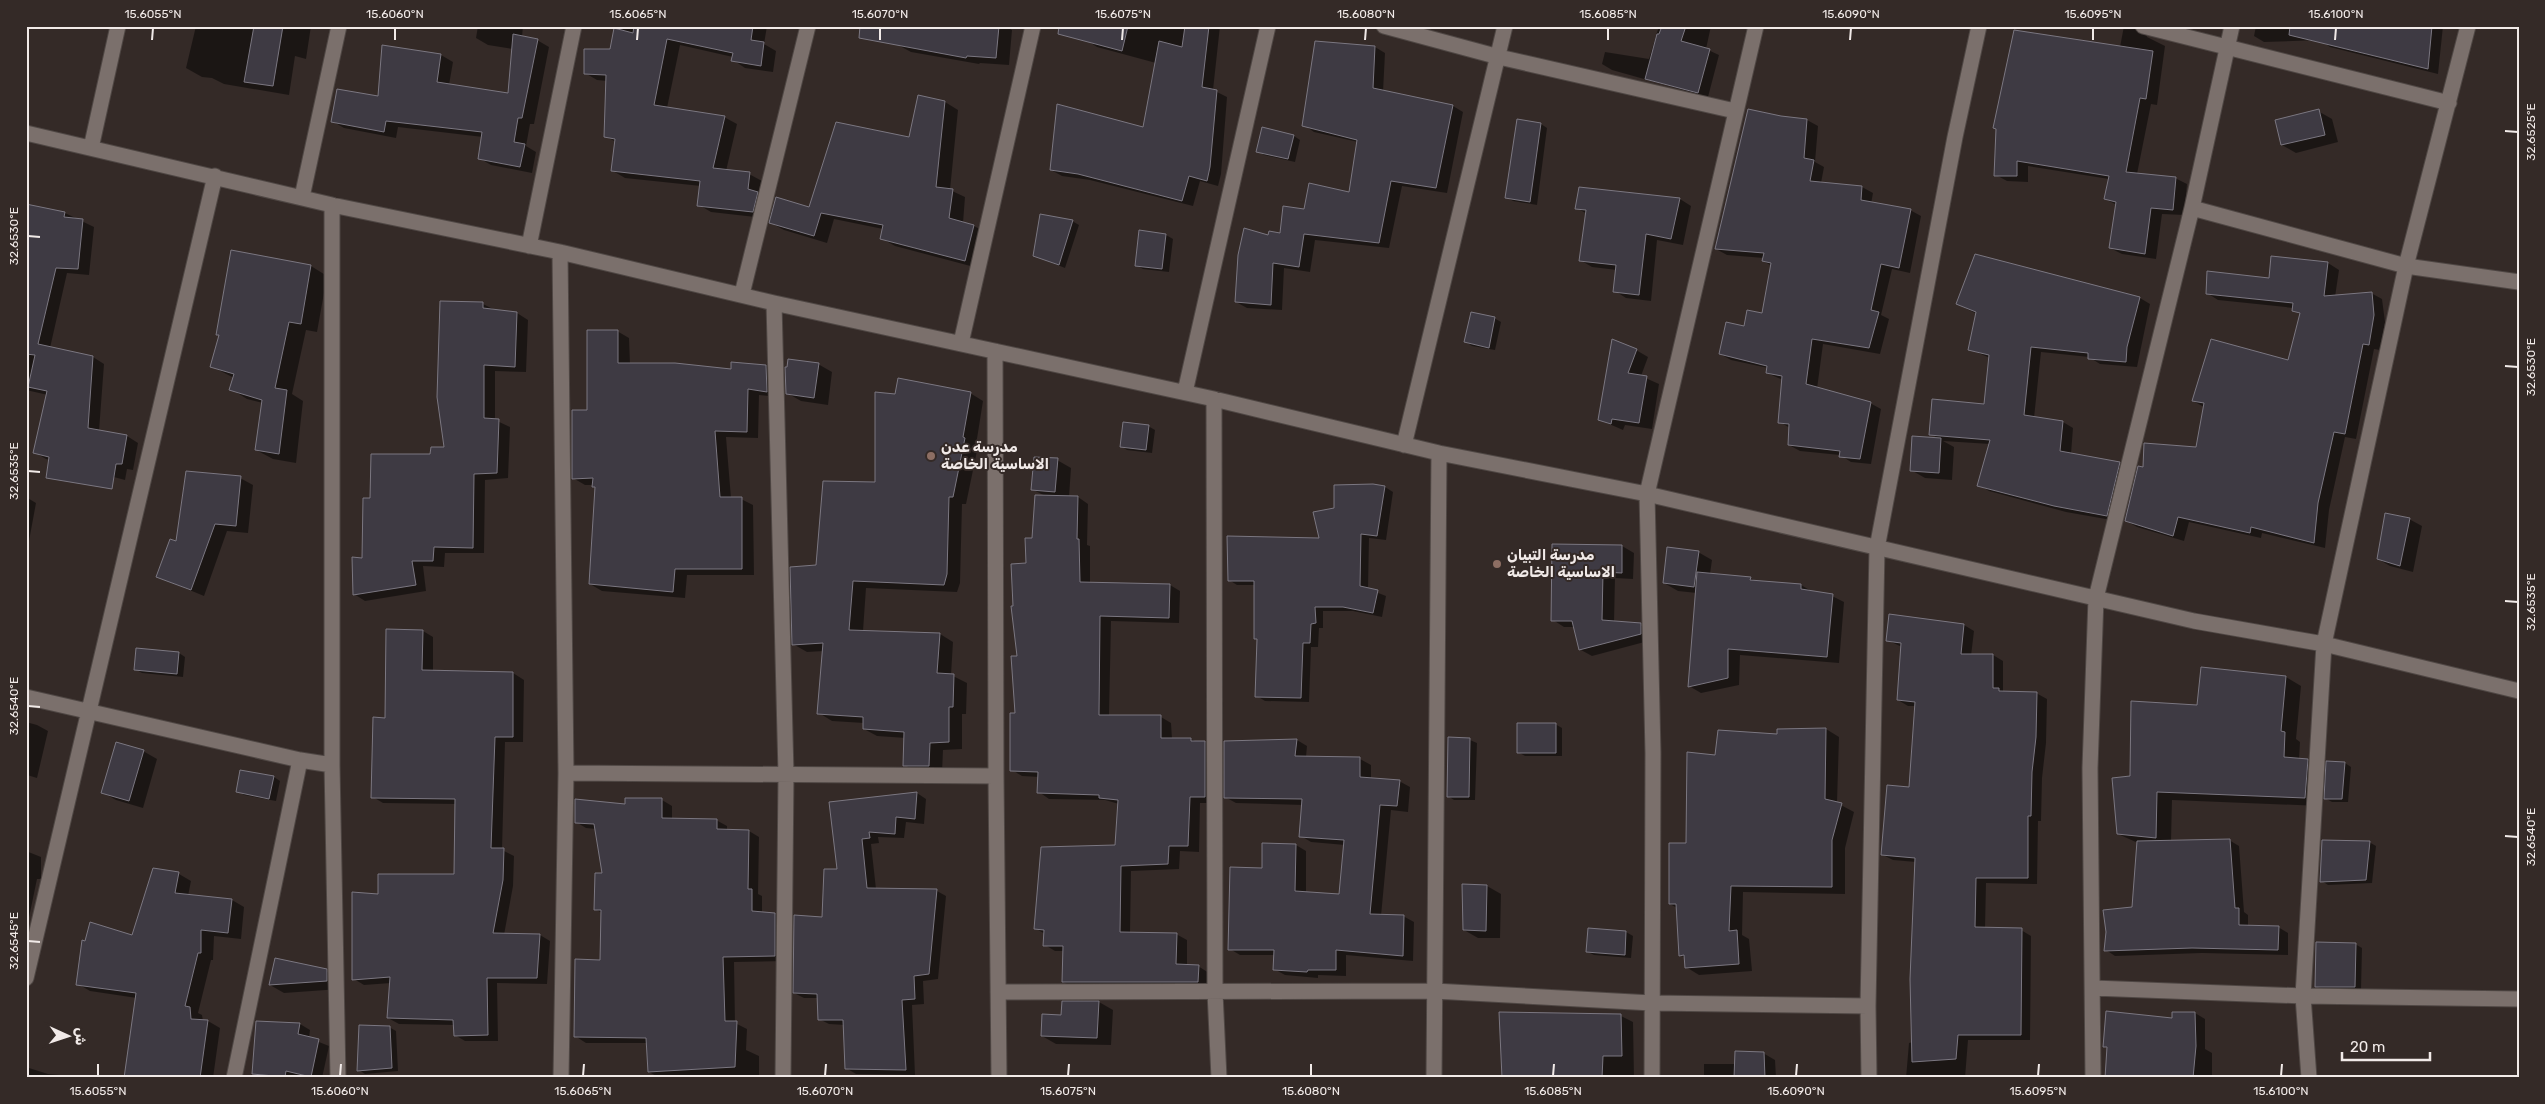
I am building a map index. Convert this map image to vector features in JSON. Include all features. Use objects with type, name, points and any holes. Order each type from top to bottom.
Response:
[{"type":"street","points":[[91,148],[118,26]]},
{"type":"street","points":[[302,197],[339,26]]},
{"type":"street","points":[[529,246],[574,26]]},
{"type":"street","points":[[742,294],[808,26]]},
{"type":"street","points":[[961,343],[1033,26]]},
{"type":"street","points":[[1186,392],[1268,26]]},
{"type":"street","points":[[1384,26],[1499,56],[1735,111]]},
{"type":"street","points":[[1404,445],[1505,26]]},
{"type":"street","points":[[1652,1078],[1653,753],[1647,494],[1756,26]]},
{"type":"street","points":[[1869,1078],[1868,1006],[1877,548],[1955,137],[1979,26]]},
{"type":"street","points":[[2143,26],[2449,104]]},
{"type":"street","points":[[2093,1078],[2090,768],[2096,598],[2192,208],[2232,26]]},
{"type":"street","points":[[2309,1078],[2303,996],[2324,644],[2406,266],[2468,26]]},
{"type":"street","points":[[26,133],[332,205],[560,252],[774,302],[1214,398],[1439,453],[1647,494],[2194,622],[2324,644],[2519,691]]},
{"type":"street","points":[[26,978],[215,176]]},
{"type":"street","points":[[332,205],[332,765],[338,1078]]},
{"type":"street","points":[[2192,208],[2406,266],[2519,282]]},
{"type":"street","points":[[560,252],[566,773],[561,1078]]},
{"type":"street","points":[[774,302],[786,774],[783,1078]]},
{"type":"street","points":[[995,351],[999,1078]]},
{"type":"street","points":[[1214,398],[1215,992],[1219,1078]]},
{"type":"street","points":[[1434,1078],[1439,453]]},
{"type":"street","points":[[26,696],[300,760],[332,765]]},
{"type":"street","points":[[234,1078],[300,760]]},
{"type":"street","points":[[566,773],[996,776]]},
{"type":"street","points":[[2093,988],[2303,996],[2519,999]]},
{"type":"street","points":[[998,992],[1434,991],[1652,1003],[1868,1006]]},
{"type":"building","points":[[254,26],[283,26],[273,86],[244,82]]},
{"type":"building","points":[[634,26],[753,26],[751,40],[764,42],[761,66],[731,61],[733,53],[667,39],[654,105],[725,116],[713,168],[750,172],[748,189],[758,192],[753,212],[697,206],[700,181],[611,171],[615,139],[604,137],[606,75],[584,74],[584,49],[610,49],[614,28],[633,33]]},
{"type":"building","points":[[860,26],[999,26],[996,58],[967,56],[966,58],[859,38]]},
{"type":"building","points":[[1059,26],[1128,26],[1122,51],[1058,34]]},
{"type":"building","points":[[1185,26],[1209,26],[1202,87],[1217,90],[1207,181],[1189,176],[1182,201],[1078,174],[1050,170],[1057,104],[1143,127],[1159,41],[1182,47]]},
{"type":"building","points":[[1662,26],[1686,26],[1681,41],[1710,49],[1698,93],[1645,79],[1657,34],[1659,34]]},
{"type":"building","points":[[2290,26],[2432,26],[2428,69],[2289,35]]},
{"type":"building","points":[[2014,30],[2153,51],[2146,99],[2140,98],[2126,172],[2176,177],[2173,210],[2151,208],[2145,254],[2109,248],[2116,202],[2104,199],[2109,176],[2017,161],[2017,176],[1994,176],[1996,129],[1993,128]]},
{"type":"building","points":[[513,34],[538,39],[522,118],[518,118],[514,142],[525,144],[520,167],[478,159],[482,132],[386,121],[384,132],[331,122],[337,89],[378,96],[382,45],[441,54],[437,82],[508,93]]},
{"type":"building","points":[[1315,41],[1375,46],[1373,88],[1453,105],[1436,188],[1391,181],[1379,243],[1304,234],[1299,267],[1273,263],[1271,305],[1235,302],[1238,255],[1244,228],[1268,235],[1269,231],[1280,233],[1283,206],[1304,209],[1309,183],[1349,192],[1357,140],[1302,126]]},
{"type":"building","points":[[918,95],[945,101],[936,187],[953,189],[949,218],[974,225],[965,261],[880,239],[883,225],[821,213],[814,236],[769,223],[776,197],[809,207],[836,122],[909,137]]},
{"type":"building","points":[[1748,109],[1807,119],[1804,158],[1814,160],[1810,181],[1862,186],[1861,200],[1911,209],[1899,268],[1881,264],[1871,310],[1879,312],[1869,348],[1812,339],[1806,384],[1871,402],[1860,459],[1839,457],[1840,451],[1788,445],[1789,424],[1778,423],[1782,376],[1766,373],[1767,366],[1719,354],[1726,322],[1744,326],[1747,310],[1762,313],[1771,263],[1762,261],[1764,253],[1715,249]]},
{"type":"building","points":[[2319,109],[2325,135],[2281,145],[2275,120]]},
{"type":"building","points":[[1517,119],[1541,123],[1530,202],[1505,198]]},
{"type":"building","points":[[1262,127],[1294,135],[1288,159],[1256,152]]},
{"type":"building","points":[[1579,187],[1680,198],[1671,239],[1646,234],[1639,295],[1613,292],[1616,265],[1579,261],[1586,210],[1575,209]]},
{"type":"building","points":[[26,204],[65,212],[64,217],[83,219],[78,269],[56,268],[38,344],[93,356],[88,428],[127,435],[122,464],[116,464],[112,489],[46,478],[49,457],[33,453],[47,391],[28,387],[35,355],[26,354]]},
{"type":"building","points":[[1040,214],[1073,220],[1059,265],[1033,256]]},
{"type":"building","points":[[1139,230],[1166,234],[1162,269],[1135,266]]},
{"type":"building","points":[[231,250],[311,265],[301,324],[289,322],[275,388],[287,390],[279,454],[255,450],[262,400],[229,390],[234,374],[210,367],[219,335],[216,335]]},
{"type":"building","points":[[1975,254],[2140,297],[2127,347],[2126,362],[2088,359],[2088,353],[2031,347],[2024,415],[2063,421],[2060,451],[2120,462],[2107,516],[2054,506],[1977,486],[1990,440],[1929,435],[1932,399],[1984,404],[1989,355],[1968,350],[1976,312],[1956,304]]},
{"type":"building","points":[[2271,256],[2328,262],[2324,296],[2372,292],[2374,315],[2369,345],[2363,344],[2345,434],[2334,432],[2318,503],[2314,543],[2251,527],[2250,533],[2178,517],[2173,536],[2125,521],[2138,466],[2143,467],[2144,443],[2196,447],[2204,403],[2192,401],[2211,339],[2288,360],[2300,313],[2292,311],[2293,303],[2206,294],[2207,271],[2269,278]]},
{"type":"building","points":[[440,301],[483,302],[483,308],[517,312],[515,367],[484,365],[484,418],[499,419],[497,473],[474,474],[473,548],[434,547],[433,561],[412,561],[416,585],[353,595],[352,557],[362,558],[363,498],[370,498],[371,454],[430,454],[431,447],[444,447],[437,397]]},
{"type":"building","points":[[1471,312],[1495,317],[1489,348],[1464,342]]},
{"type":"building","points":[[587,330],[618,330],[618,363],[675,363],[731,369],[731,362],[766,365],[767,392],[748,389],[747,432],[715,431],[720,497],[742,497],[742,569],[675,569],[673,592],[589,584],[595,487],[592,487],[593,478],[572,479],[572,410],[587,410]]},
{"type":"building","points":[[1612,339],[1637,349],[1628,373],[1647,376],[1639,423],[1612,419],[1611,424],[1598,420]]},
{"type":"building","points":[[788,359],[819,363],[814,398],[786,394],[785,367],[787,367]]},
{"type":"building","points":[[898,378],[971,392],[963,437],[965,438],[953,497],[949,497],[947,574],[944,585],[853,581],[849,630],[940,633],[937,673],[954,674],[953,707],[949,707],[949,742],[930,743],[929,766],[903,766],[904,732],[863,729],[863,717],[817,714],[823,643],[792,645],[790,567],[816,565],[823,481],[875,482],[875,392],[895,394]]},
{"type":"building","points":[[1123,422],[1149,425],[1146,450],[1120,447]]},
{"type":"building","points":[[1912,436],[1941,438],[1939,473],[1910,471]]},
{"type":"building","points":[[1034,457],[1058,458],[1055,492],[1031,490]]},
{"type":"building","points":[[186,471],[241,476],[236,526],[215,524],[191,590],[156,577],[170,539],[176,541]]},
{"type":"building","points":[[1373,484],[1385,486],[1377,536],[1361,534],[1360,586],[1378,590],[1373,613],[1343,607],[1315,607],[1316,623],[1311,624],[1310,643],[1303,643],[1301,698],[1255,697],[1257,639],[1254,639],[1254,581],[1228,581],[1227,536],[1319,538],[1313,512],[1334,508],[1334,485]]},
{"type":"building","points":[[1035,495],[1078,496],[1077,539],[1079,539],[1080,582],[1170,584],[1169,618],[1100,616],[1099,715],[1161,715],[1161,738],[1191,738],[1191,741],[1205,741],[1205,797],[1190,797],[1188,846],[1169,846],[1168,864],[1121,866],[1120,932],[1177,933],[1176,964],[1199,965],[1198,982],[1062,982],[1063,946],[1043,946],[1044,930],[1034,929],[1041,847],[1115,845],[1118,800],[1099,798],[1099,795],[1037,793],[1038,772],[1010,771],[1010,713],[1015,713],[1011,656],[1017,656],[1011,606],[1013,606],[1011,564],[1026,563],[1025,538],[1032,538]]},
{"type":"building","points":[[2385,513],[2410,518],[2400,566],[2377,559]]},
{"type":"building","points":[[1552,544],[1622,545],[1622,573],[1603,572],[1602,620],[1641,623],[1641,634],[1579,650],[1572,621],[1551,621]]},
{"type":"building","points":[[1667,547],[1699,551],[1694,587],[1663,583]]},
{"type":"building","points":[[1697,572],[1751,577],[1750,580],[1801,584],[1801,589],[1833,594],[1827,657],[1728,649],[1728,678],[1688,687]]},
{"type":"building","points":[[1889,614],[1964,624],[1961,654],[1993,654],[1993,688],[1999,688],[1999,691],[2037,692],[2031,816],[2028,816],[2028,878],[1976,878],[1975,927],[2022,928],[2021,1035],[1958,1035],[1956,1059],[1912,1062],[1910,979],[1915,858],[1881,855],[1887,785],[1909,787],[1915,702],[1897,700],[1901,643],[1886,641]]},
{"type":"building","points":[[386,629],[423,630],[422,670],[513,672],[513,737],[495,737],[491,848],[504,848],[503,880],[493,933],[540,934],[537,978],[487,978],[488,1035],[454,1036],[453,1020],[387,1018],[390,977],[352,980],[352,892],[378,894],[378,874],[454,874],[455,799],[371,798],[373,717],[385,718]]},
{"type":"building","points":[[136,648],[179,652],[177,674],[134,670]]},
{"type":"building","points":[[2201,667],[2286,676],[2281,731],[2285,732],[2284,757],[2308,759],[2305,798],[2157,792],[2156,838],[2117,834],[2112,778],[2130,776],[2131,701],[2197,705]]},
{"type":"building","points":[[1517,723],[1556,723],[1556,753],[1517,753]]},
{"type":"building","points":[[1826,728],[1825,799],[1842,803],[1832,840],[1832,887],[1731,886],[1729,931],[1737,930],[1739,964],[1685,968],[1684,955],[1679,956],[1676,904],[1669,904],[1669,843],[1686,843],[1687,752],[1715,755],[1718,730],[1777,734],[1777,729]]},
{"type":"building","points":[[1448,737],[1470,738],[1469,797],[1447,797]]},
{"type":"building","points":[[1297,739],[1295,756],[1360,757],[1360,777],[1400,780],[1397,806],[1380,805],[1370,914],[1404,915],[1403,956],[1336,950],[1336,970],[1308,970],[1307,972],[1273,970],[1274,950],[1228,950],[1230,867],[1262,868],[1262,843],[1296,844],[1295,891],[1339,894],[1344,840],[1299,837],[1302,799],[1224,798],[1224,741]]},
{"type":"building","points":[[116,742],[144,750],[129,801],[101,793]]},
{"type":"building","points":[[2326,761],[2345,762],[2342,799],[2324,799]]},
{"type":"building","points":[[240,770],[274,776],[269,799],[236,792]]},
{"type":"building","points":[[917,792],[915,819],[896,817],[895,834],[869,832],[870,838],[862,839],[867,888],[937,889],[929,974],[914,976],[915,999],[902,1000],[906,1070],[845,1069],[843,1020],[818,1020],[817,994],[793,993],[794,915],[822,917],[824,869],[837,869],[829,802]]},
{"type":"building","points":[[625,798],[662,798],[662,818],[717,819],[717,829],[749,830],[748,889],[752,889],[752,911],[775,913],[775,956],[723,957],[725,1021],[737,1021],[735,1067],[648,1072],[646,1038],[574,1037],[575,959],[600,960],[601,910],[594,910],[595,873],[602,873],[594,824],[575,823],[575,799],[625,804]]},
{"type":"building","points":[[2230,839],[2235,908],[2239,908],[2239,925],[2279,926],[2278,950],[2192,948],[2104,951],[2106,932],[2103,910],[2132,907],[2137,841]]},
{"type":"building","points":[[2322,840],[2370,841],[2366,880],[2320,882]]},
{"type":"building","points":[[153,868],[179,872],[175,893],[232,899],[228,933],[201,930],[201,953],[198,953],[185,1006],[190,1007],[191,1019],[208,1020],[200,1078],[124,1078],[136,993],[76,985],[82,940],[85,941],[90,922],[132,935]]},
{"type":"building","points":[[1462,884],[1487,885],[1486,931],[1463,930]]},
{"type":"building","points":[[1588,928],[1626,931],[1625,955],[1586,952]]},
{"type":"building","points":[[2316,942],[2356,943],[2355,987],[2315,987]]},
{"type":"building","points":[[275,958],[327,969],[327,981],[269,985]]},
{"type":"building","points":[[1062,1001],[1099,1001],[1097,1038],[1041,1036],[1042,1014],[1061,1015]]},
{"type":"building","points":[[2106,1011],[2172,1018],[2172,1012],[2195,1012],[2196,1046],[2193,1078],[2105,1078],[2107,1047],[2103,1047]]},
{"type":"building","points":[[1499,1012],[1621,1014],[1622,1056],[1603,1056],[1602,1078],[1502,1078]]},
{"type":"building","points":[[256,1021],[300,1023],[298,1034],[319,1039],[311,1077],[286,1071],[285,1077],[252,1074]]},
{"type":"building","points":[[359,1025],[390,1026],[392,1068],[357,1071]]},
{"type":"building","points":[[1735,1051],[1764,1052],[1765,1078],[1734,1078]]},
{"type":"place","name":"مدرسة عدن الاساسية الخاصة","points":[[931,456]]},
{"type":"place","name":"مدرسة التبيان الاساسية الخاصة","points":[[1497,564]]}]
